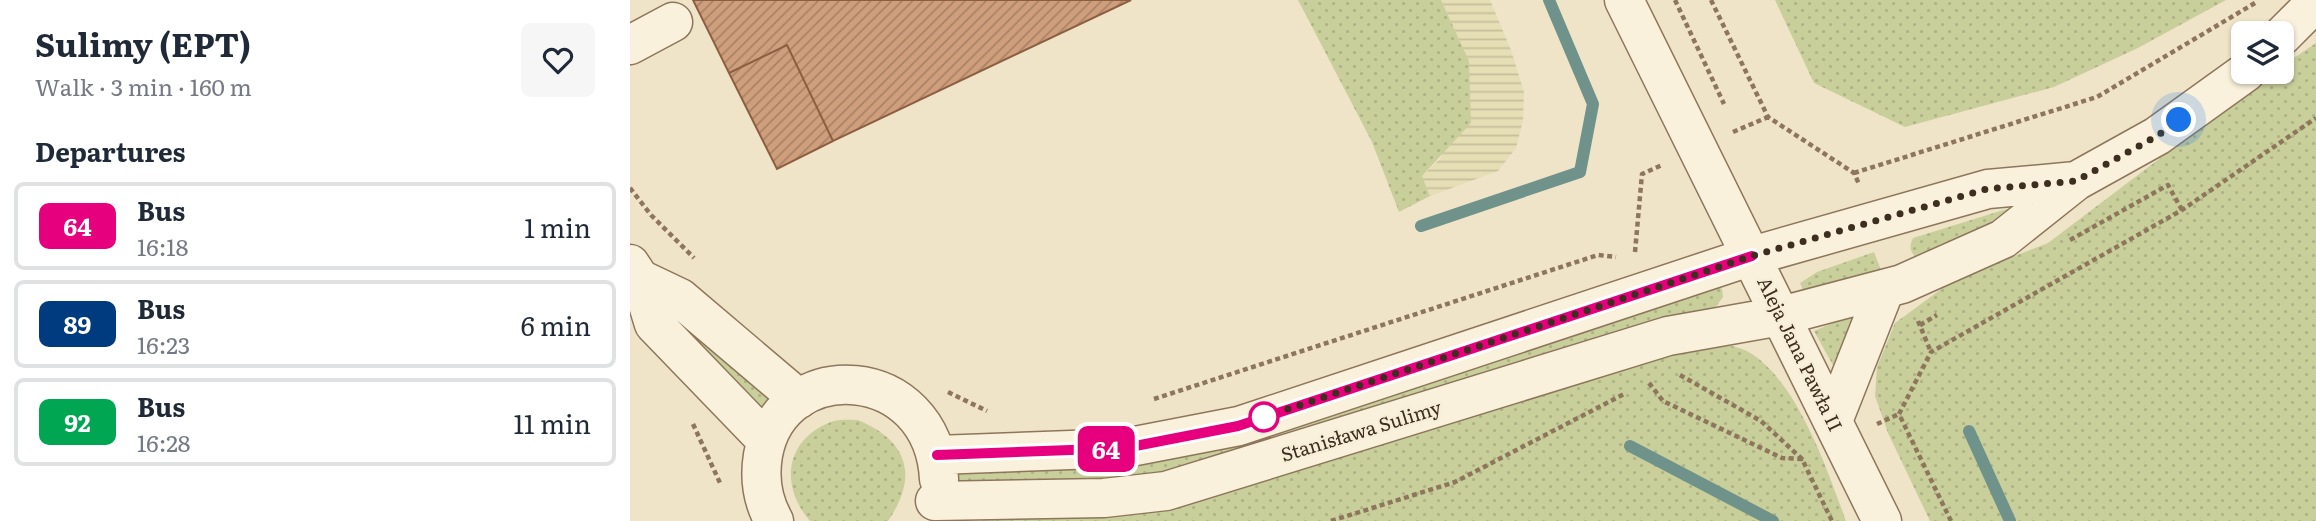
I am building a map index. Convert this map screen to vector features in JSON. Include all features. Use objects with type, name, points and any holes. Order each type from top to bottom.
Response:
[{"type":"street","name":"Aleja Jana Pawła II","points":[[1624,0],[1882,521]]},
{"type":"street","points":[[2294,24],[2316,2]]},
{"type":"street","points":[[630,45],[673,22]]},
{"type":"street","points":[[937,455],[1125,448],[1238,426],[1752,256],[1987,189],[2076,181],[2157,136],[2231,83]]},
{"type":"street","name":"Stanisława Sulimy","points":[[930,511],[1166,491],[1668,336],[1781,316],[1885,289],[2003,239],[2076,181]]},
{"type":"street","points":[[635,272],[680,298],[799,399]]},
{"type":"street","points":[[635,272],[654,324],[766,440]]},
{"type":"street","points":[[1833,421],[1885,289]]},
{"type":"street","points":[[775,521],[766,507],[760,473],[766,440],[780,417],[799,399],[835,386],[855,384],[883,391],[908,406],[921,421],[937,455],[940,478],[930,511]]},
{"type":"path","points":[[1675,0],[1725,107]]},
{"type":"path","points":[[1711,0],[1768,117],[1854,173],[2097,97],[2200,38],[2259,0]]},
{"type":"path","points":[[1731,118],[1736,130]]},
{"type":"path","points":[[1951,521],[1899,414],[1931,352],[2182,210],[2316,118]]},
{"type":"path","points":[[630,188],[651,215],[698,262]]},
{"type":"path","points":[[1141,403],[1598,255],[1622,257]]},
{"type":"path","points":[[1676,373],[1761,421],[1802,459],[1832,521]]},
{"type":"path","points":[[1637,388],[1658,379]]},
{"type":"path","points":[[1648,382],[1663,401],[1782,458],[1802,459]]},
{"type":"path","points":[[946,391],[993,413]]},
{"type":"path","points":[[1331,521],[1455,482],[1626,393]]},
{"type":"path","points":[[688,413],[724,492]]},
{"type":"shaded area","points":[[1441,0],[1490,0],[1511,50],[1524,92],[1523,121],[1516,148],[1498,171],[1430,196],[1422,176],[1441,158],[1469,61]]},
{"type":"green space","points":[[1298,0],[1441,0],[1469,61],[1471,123],[1422,176],[1430,196],[1399,212],[1372,142]]},
{"type":"green space","points":[[1775,0],[2226,0],[2138,48],[2054,87],[1905,127],[1814,83]]},
{"type":"green space","points":[[2316,43],[2316,521],[1930,521],[1888,433],[1875,396],[1877,367],[1895,323],[1955,279],[2048,243],[2258,84],[2294,84],[2294,58]]},
{"type":"green space","points":[[2036,200],[2037,204],[1918,260],[1911,250],[1913,238]]},
{"type":"green space","points":[[1874,252],[1883,275],[1805,295],[1800,283],[1817,272]]},
{"type":"green space","points":[[1714,285],[1722,289],[1723,297],[1715,308],[1355,421],[1140,483],[956,483],[957,471],[1088,465]]},
{"type":"green space","points":[[657,299],[774,402],[764,412]]},
{"type":"green space","points":[[1873,306],[1845,387],[1814,331]]},
{"type":"green space","points":[[1693,343],[1741,348],[1765,364],[1781,382],[1820,452],[1846,521],[980,521]]},
{"type":"green space","points":[[858,420],[888,438],[898,449],[905,475],[898,505],[888,521],[810,521],[794,494],[791,479],[796,452],[815,430],[834,421]]},
{"type":"building","points":[[693,0],[1131,0],[833,141],[787,45],[729,73]]},
{"type":"building","points":[[787,45],[833,141],[777,169],[729,73]]},
{"type":"waterway","points":[[1421,226],[1580,172],[1593,104],[1549,0]]},
{"type":"waterway","points":[[1969,431],[2010,521]]},
{"type":"waterway","points":[[1630,446],[1773,521]]},
{"type":"bus line","name":"64","points":[[937,455],[1125,448],[1238,426],[1752,256]]},
{"type":"route","points":[[1264,417],[1752,256],[1987,189],[2076,181],[2157,136],[2179,120]]}]
